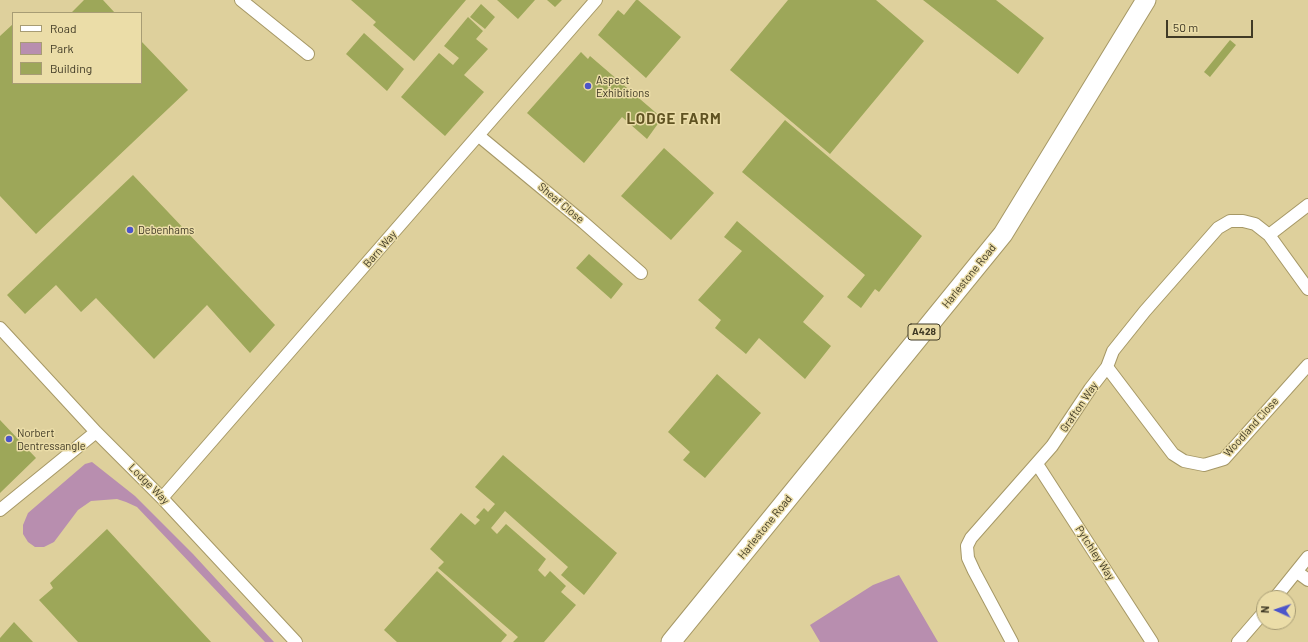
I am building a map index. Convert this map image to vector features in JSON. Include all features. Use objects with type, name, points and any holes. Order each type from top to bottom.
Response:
[{"type":"main road","name":"Harlestone Road","points":[[671,642],[1004,234],[1146,0]]},
{"type":"street","points":[[241,0],[308,54]]},
{"type":"street","name":"Barn Way","points":[[162,498],[596,0]]},
{"type":"street","name":"Sheaf Close","points":[[479,136],[641,273]]},
{"type":"street","points":[[1308,205],[1269,235],[1308,289]]},
{"type":"street","name":"Grafton Way","points":[[1012,642],[968,558],[967,546],[971,538],[1052,446],[1090,389],[1107,367],[1113,352],[1145,311],[1218,228],[1230,220],[1243,221],[1255,224],[1269,235]]},
{"type":"street","name":"Lodge Way","points":[[0,328],[96,432],[162,498],[296,642]]},
{"type":"street","name":"Woodland Close","points":[[1107,367],[1172,454],[1184,460],[1204,465],[1224,459],[1308,365]]},
{"type":"street","points":[[0,510],[96,432]]},
{"type":"street","name":"Pytchley Way","points":[[1037,464],[1152,642]]},
{"type":"street","points":[[1282,590],[1308,557]]},
{"type":"street","points":[[1297,572],[1308,580]]},
{"type":"street","points":[[1238,642],[1256,621]]},
{"type":"green space","points":[[92,462],[135,496],[193,554],[274,642],[265,642],[137,507],[126,502],[117,499],[91,501],[78,510],[54,542],[44,547],[35,547],[28,542],[23,534],[23,525],[28,513],[85,464]]},
{"type":"green space","points":[[899,575],[938,642],[820,642],[810,625],[873,585]]},
{"type":"building","points":[[84,0],[103,0],[114,12],[72,12]]},
{"type":"building","points":[[351,0],[466,0],[414,61],[373,25],[376,22]]},
{"type":"building","points":[[497,0],[535,0],[518,19]]},
{"type":"building","points":[[547,0],[562,0],[555,7]]},
{"type":"building","points":[[636,0],[638,0],[681,37],[646,78],[598,35],[618,10],[624,15]]},
{"type":"building","points":[[788,0],[876,0],[924,41],[830,154],[730,70]]},
{"type":"building","points":[[923,0],[996,0],[1044,38],[1018,74]]},
{"type":"building","points":[[481,4],[495,17],[485,29],[470,17]]},
{"type":"building","points":[[468,17],[483,31],[476,39],[488,49],[464,75],[484,92],[445,136],[401,97],[439,53],[453,65],[459,58],[444,46]]},
{"type":"building","points":[[12,25],[12,84],[142,84],[142,42],[188,90],[36,234],[0,196],[0,36]]},
{"type":"building","points":[[364,33],[404,69],[387,91],[346,54]]},
{"type":"building","points":[[1230,40],[1236,45],[1210,77],[1204,72]]},
{"type":"building","name":"Aspect Exhibitions","points":[[581,52],[588,59],[590,56],[662,118],[647,139],[622,117],[584,163],[527,113]]},
{"type":"building","points":[[785,120],[922,236],[879,292],[875,289],[861,308],[847,297],[865,275],[742,172]]},
{"type":"building","points":[[664,148],[714,193],[671,240],[621,196]]},
{"type":"building","name":"Debenhams","points":[[133,175],[275,325],[250,353],[207,305],[154,359],[96,298],[81,312],[56,285],[25,314],[7,295]]},
{"type":"building","points":[[737,221],[824,296],[803,322],[831,346],[805,379],[759,338],[746,354],[715,328],[721,320],[698,300],[742,251],[724,237]]},
{"type":"building","points":[[589,254],[623,284],[611,299],[576,268]]},
{"type":"building","points":[[717,374],[761,413],[705,478],[683,460],[690,452],[668,432]]},
{"type":"building","name":"Norbert Dentressangle","points":[[0,420],[36,458],[0,493]]},
{"type":"building","points":[[503,455],[617,553],[584,595],[561,575],[568,567],[505,511],[491,528],[497,534],[506,524],[546,559],[538,570],[545,577],[550,571],[566,586],[561,592],[576,605],[544,642],[513,642],[518,637],[438,568],[444,562],[430,549],[461,513],[475,525],[480,520],[476,517],[484,508],[488,512],[495,504],[475,487]]},
{"type":"building","points":[[107,529],[211,642],[78,642],[39,600],[53,588],[50,583]]},
{"type":"building","points":[[437,571],[507,635],[501,642],[397,642],[384,630]]},
{"type":"building","points":[[14,622],[33,642],[0,642],[0,638]]},
{"type":"place","name":"Aspect Exhibitions","points":[[588,86]]},
{"type":"place","name":"Debenhams","points":[[130,230]]},
{"type":"place","name":"Norbert Dentressangle","points":[[9,439]]},
{"type":"district","name":"LODGE FARM","points":[[674,119]]}]
